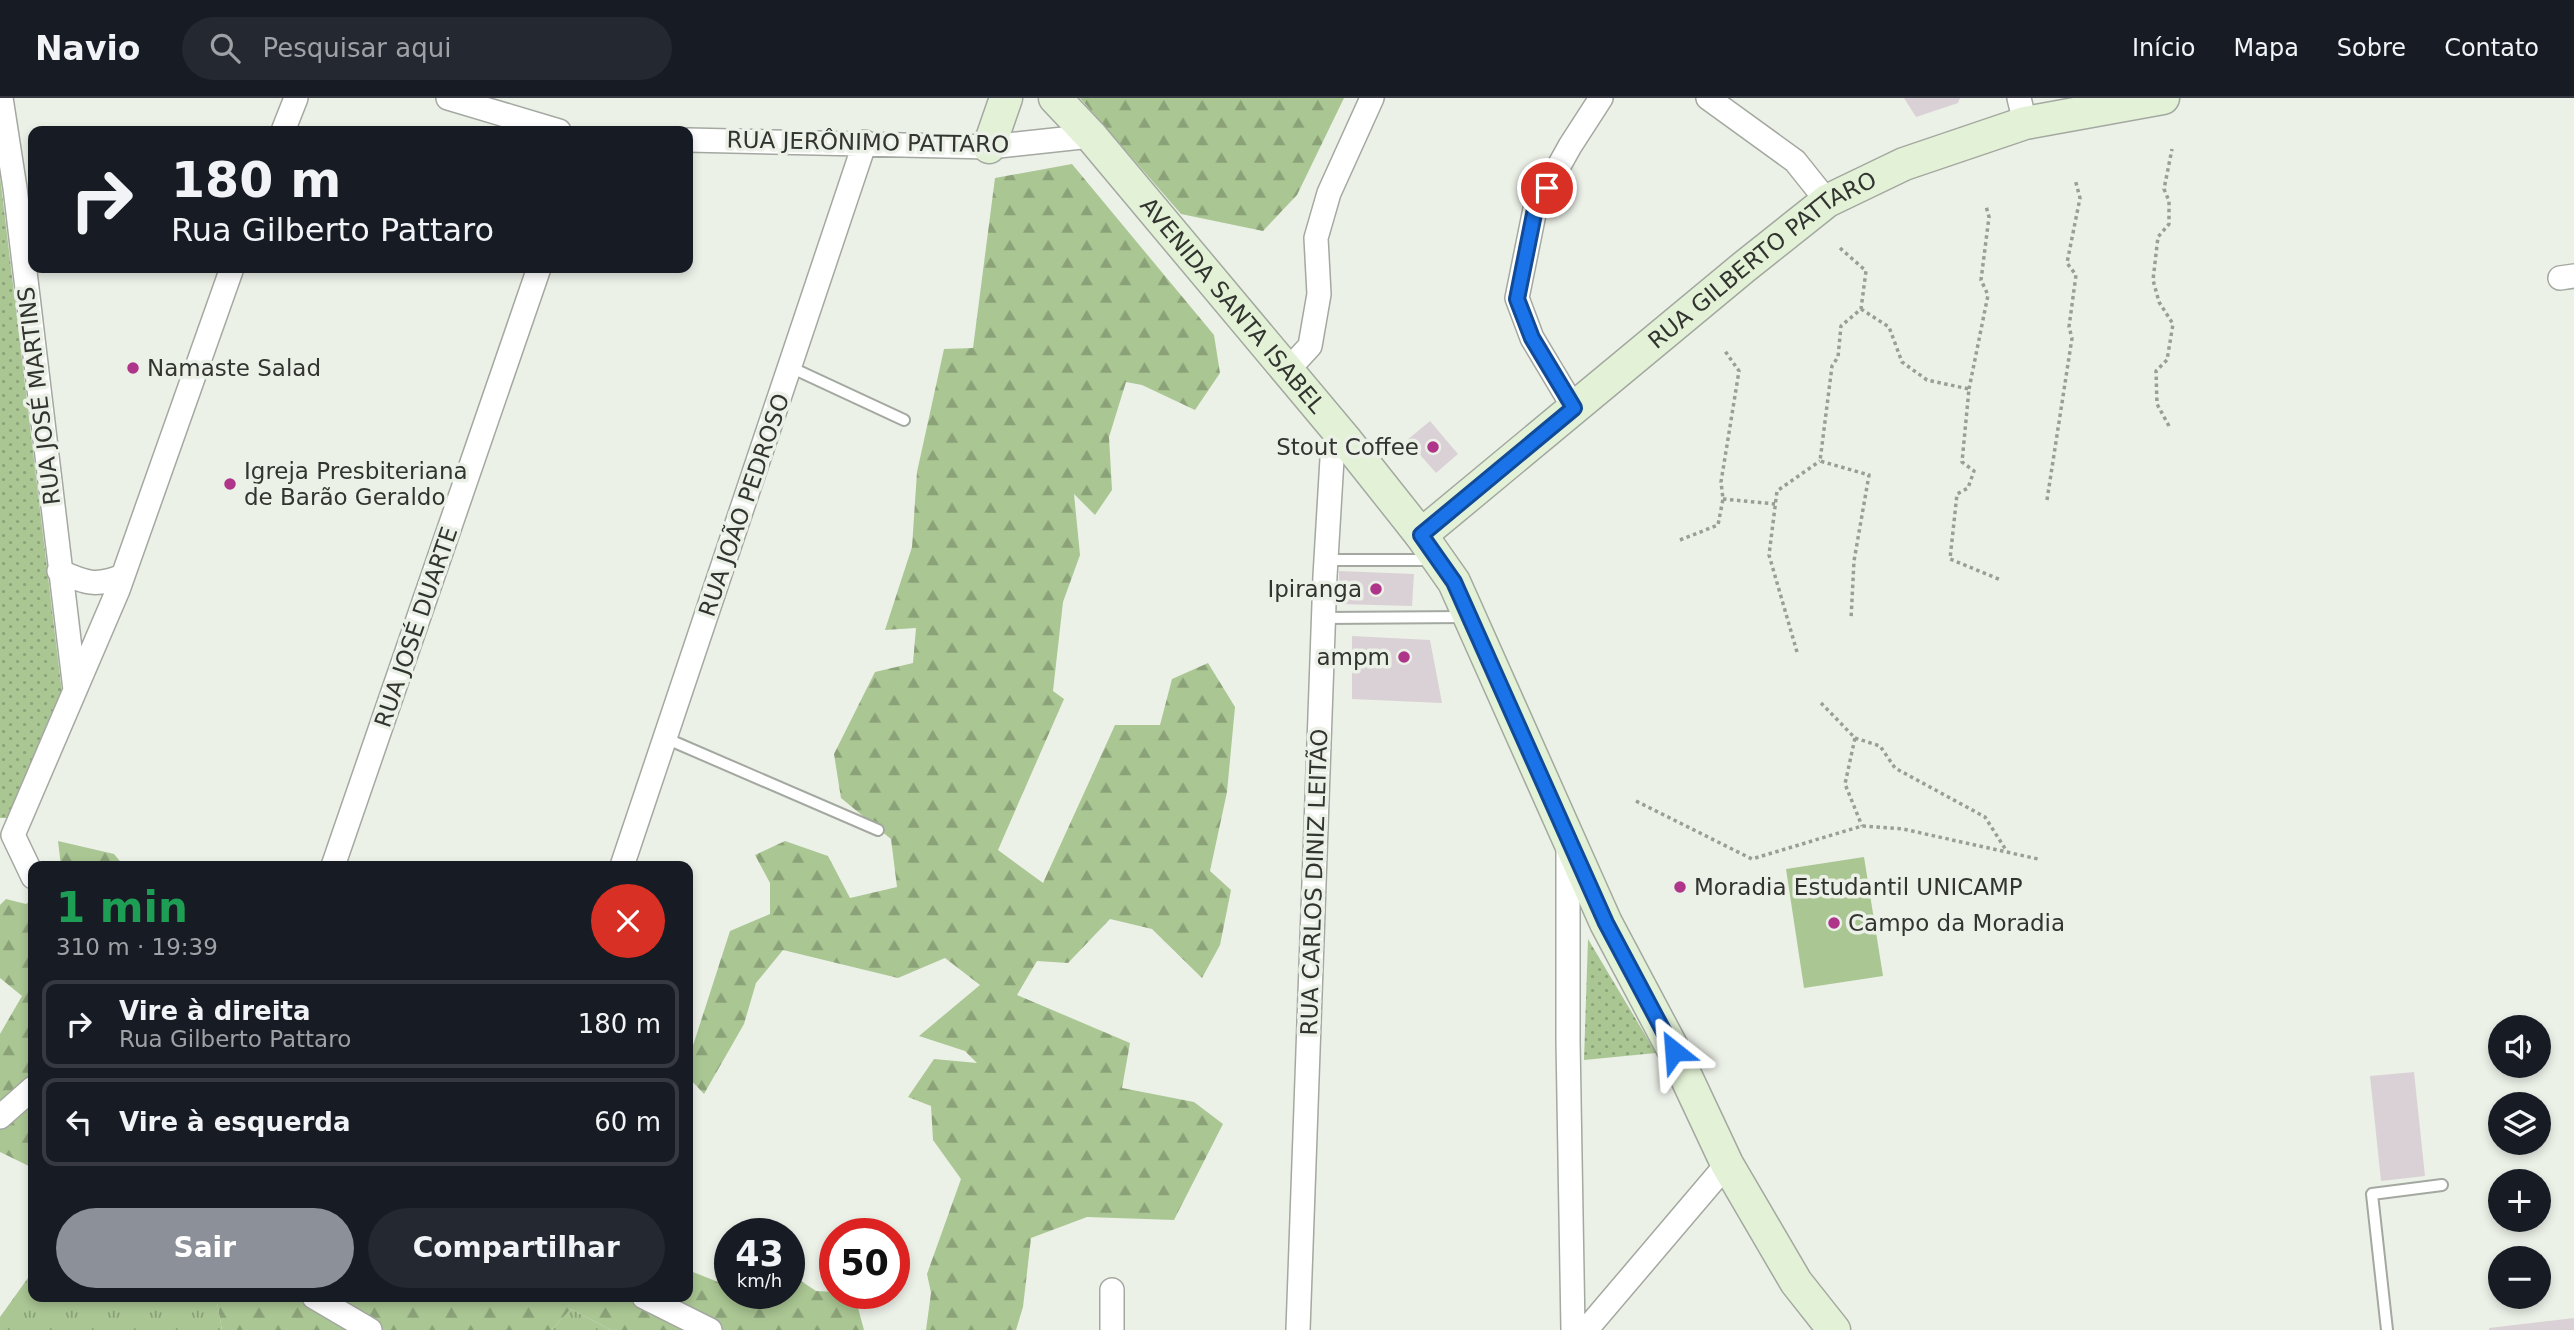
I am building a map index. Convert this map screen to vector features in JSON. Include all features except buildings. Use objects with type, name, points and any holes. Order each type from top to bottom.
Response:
[{"type":"main road","points":[[989,147],[1006,98]]},
{"type":"main road","name":"AVENIDA SANTA ISABEL","points":[[1055,98],[1091,136],[1345,438],[1454,582],[1606,923],[1674,1051],[1727,1164],[1796,1282],[1834,1330]]},
{"type":"main road","name":"RUA GILBERTO PATTARO","points":[[1430,547],[1574,408],[1827,201],[2022,111],[2164,98]]},
{"type":"street","name":"RUA JOSÉ MARTINS","points":[[1,98],[24,188],[28,232]]},
{"type":"street","points":[[285,126],[296,98]]},
{"type":"street","points":[[448,98],[542,126]]},
{"type":"street","points":[[1287,371],[1310,346],[1319,294],[1316,238],[1329,193],[1372,98]]},
{"type":"street","points":[[1574,408],[1532,338],[1517,299],[1535,209],[1570,146],[1601,98]]},
{"type":"street","points":[[1708,98],[1794,161],[1827,201]]},
{"type":"street","name":"RUA JERÔNIMO PATTARO","points":[[693,140],[989,147],[1091,136]]},
{"type":"street","name":"RUA JOÃO PEDROSO","points":[[624,861],[865,142]]},
{"type":"street","name":"RUA JOSÉ MARTINS","points":[[32,273],[59,571],[75,694]]},
{"type":"street","points":[[28,869],[6,835],[75,694],[123,576],[230,273]]},
{"type":"street","name":"RUA JOSÉ DUARTE","points":[[335,861],[537,273]]},
{"type":"street","name":"RUA CARLOS DINIZ LEITÃO","points":[[1298,1330],[1326,560],[1332,459],[1345,438]]},
{"type":"street","points":[[59,571],[94,584],[123,576]]},
{"type":"street","points":[[1568,838],[1573,1330]]},
{"type":"street","points":[[0,1117],[28,1092]]},
{"type":"street","points":[[1586,1330],[1727,1164]]},
{"type":"street","points":[[1112,1290],[1112,1330]]},
{"type":"street","points":[[322,1302],[370,1330]]},
{"type":"street","points":[[654,1302],[710,1330]]},
{"type":"lane","points":[[790,367],[904,420]]},
{"type":"lane","points":[[1326,560],[1430,547]]},
{"type":"lane","points":[[1324,618],[1469,617]]},
{"type":"lane","points":[[665,738],[878,830]]},
{"type":"lane","points":[[2387,1330],[2372,1194],[2442,1185]]},
{"type":"path","points":[[2169,426],[2157,404],[2156,371],[2167,360],[2174,324],[2159,302],[2153,280],[2158,237],[2169,223],[2169,201],[2164,189],[2172,149]]},
{"type":"path","points":[[2047,500],[2072,338],[2069,327],[2076,275],[2067,263],[2080,198],[2075,179]]},
{"type":"path","points":[[1986,206],[1989,217],[1981,281],[1988,295],[1969,389],[1962,462],[1974,471],[1968,488],[1957,494],[1950,559],[2001,580]]},
{"type":"path","points":[[1797,652],[1769,555],[1777,491],[1820,461],[1832,366],[1838,357],[1841,326],[1861,309],[1866,271],[1840,248]]},
{"type":"path","points":[[1861,309],[1889,327],[1902,362],[1927,380],[1969,389]]},
{"type":"path","points":[[1680,540],[1718,526],[1723,499],[1721,482],[1740,371],[1725,351]]},
{"type":"path","points":[[1820,461],[1869,475],[1854,561],[1851,619]]},
{"type":"path","points":[[1723,499],[1775,504]]},
{"type":"path","points":[[1821,703],[1855,738],[1880,746],[1895,768],[1985,817],[2007,852]]},
{"type":"path","points":[[1855,738],[1845,784],[1862,826]]},
{"type":"path","points":[[1636,801],[1752,859],[1862,826],[1903,829],[2038,859]]},
{"type":"green space","points":[[1080,98],[1344,98],[1297,195],[1263,231],[1181,214]]},
{"type":"green space","points":[[1072,164],[1214,335],[1220,373],[1195,410],[1142,385],[1126,382],[1109,437],[1112,490],[1095,515],[1074,494],[1080,555],[1063,602],[1053,691],[1064,699],[998,850],[1043,883],[1115,725],[1160,725],[1172,679],[1208,663],[1235,707],[1227,792],[1210,871],[1231,890],[1220,945],[1202,978],[1152,929],[1110,919],[1068,963],[1037,961],[1017,995],[1130,1043],[1122,1088],[1194,1102],[1223,1124],[1174,1220],[1087,1217],[1031,1238],[1023,1307],[1016,1330],[926,1330],[931,1293],[927,1274],[961,1179],[933,1140],[931,1106],[908,1097],[934,1059],[977,1063],[965,1051],[919,1036],[980,985],[945,958],[898,978],[783,950],[756,983],[744,1024],[704,1094],[693,1082],[693,1046],[730,931],[770,914],[770,883],[755,855],[785,841],[828,856],[850,898],[897,887],[891,839],[841,798],[834,754],[875,672],[913,663],[916,628],[885,630],[912,547],[917,472],[944,349],[973,348],[995,178]]},
{"type":"green space","points":[[0,176],[62,693],[10,818],[0,818]]},
{"type":"green space","points":[[58,841],[114,854],[120,861],[60,861]]},
{"type":"green space","name":"Campo da Moradia","points":[[1864,857],[1883,976],[1804,988],[1786,869]]},
{"type":"green space","points":[[6,899],[28,903],[28,1166],[0,1152],[0,1034],[22,996],[0,978],[0,905]]},
{"type":"green space","points":[[1588,939],[1656,1053],[1584,1060]]},
{"type":"green space","points":[[693,1272],[714,1280],[714,1309],[805,1309],[805,1284],[819,1291],[819,1309],[858,1309],[864,1330],[611,1330],[571,1309],[551,1330],[222,1330],[217,1302],[693,1302]]},
{"type":"green space","points":[[28,1278],[28,1302],[217,1302],[222,1330],[0,1330],[0,1317]]},
{"type":"green space","points":[[571,1309],[611,1330],[551,1330]]},
{"type":"place","name":"Namaste Salad","points":[[133,368]]},
{"type":"place","name":"Stout Coffee","points":[[1433,447]]},
{"type":"place","name":"Igreja Presbiteriana de Barão Geraldo","points":[[230,484]]},
{"type":"place","name":"Ipiranga","points":[[1376,589]]},
{"type":"place","name":"ampm","points":[[1404,657]]},
{"type":"place","name":"Moradia Estudantil UNICAMP","points":[[1680,887]]},
{"type":"place","name":"Campo da Moradia","points":[[1834,923]]},
{"type":"route","points":[[1547,188],[1535,209],[1517,299],[1532,338],[1574,408],[1421,535],[1454,582],[1606,923],[1674,1051]]}]
